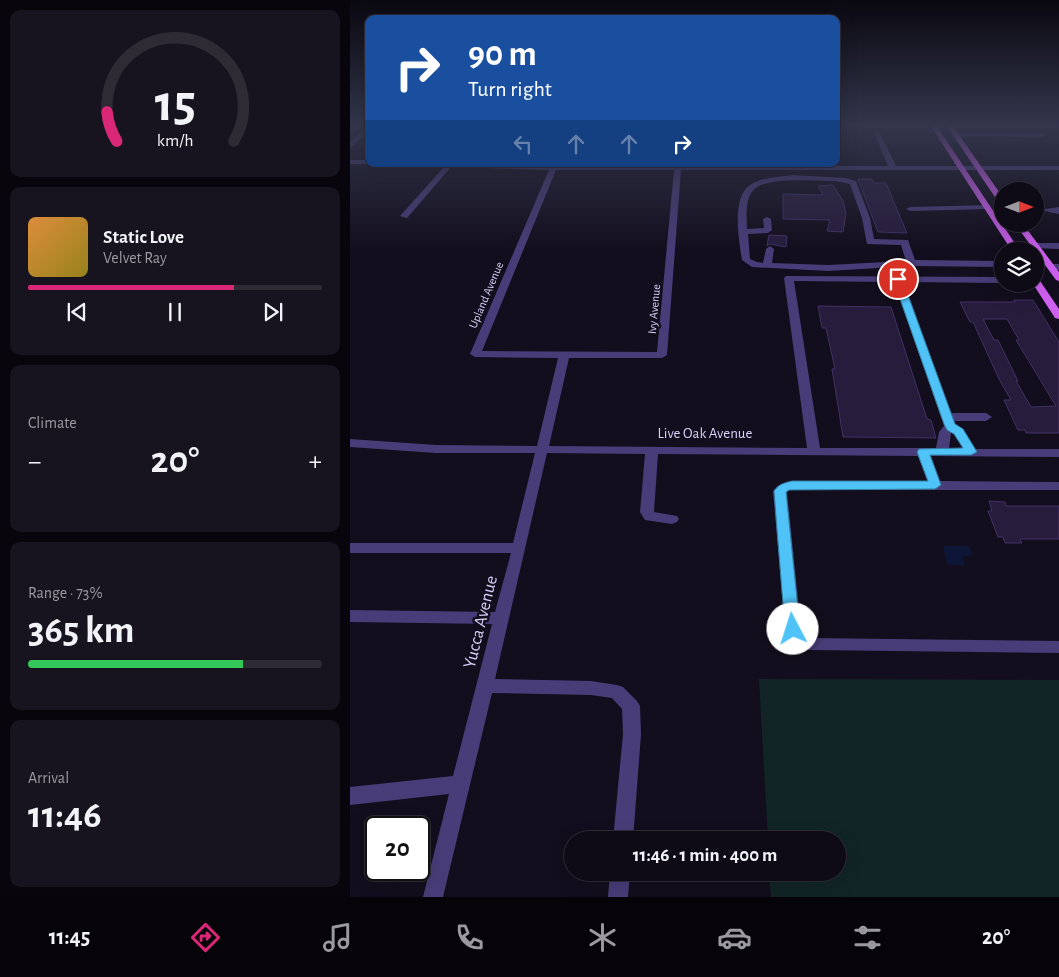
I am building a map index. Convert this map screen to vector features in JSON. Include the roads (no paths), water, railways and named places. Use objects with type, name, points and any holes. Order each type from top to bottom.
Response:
[{"type":"main road","points":[[961,168],[1010,242]]},
{"type":"main road","points":[[979,168],[994,190]]},
{"type":"main road","points":[[1025,232],[1033,242]]},
{"type":"main road","points":[[1044,255],[1055,267],[1059,278]]},
{"type":"main road","points":[[1043,292],[1059,316]]},
{"type":"street","points":[[404,216],[447,167]]},
{"type":"street","name":"Upland Avenue","points":[[554,167],[475,354],[564,355]]},
{"type":"street","points":[[616,167],[678,168],[752,177],[808,177],[846,180],[853,183],[866,218],[874,253]]},
{"type":"street","points":[[752,177],[783,167]]},
{"type":"street","points":[[796,167],[1059,168]]},
{"type":"street","name":"Ivy Avenue","points":[[564,355],[662,355],[678,168]]},
{"type":"street","points":[[807,168],[808,177]]},
{"type":"street","points":[[752,177],[767,184],[768,193]]},
{"type":"street","points":[[752,177],[744,196],[744,232],[746,260],[755,265],[828,268],[905,242],[911,263]]},
{"type":"street","points":[[910,209],[988,209]]},
{"type":"street","points":[[1045,211],[1059,211]]},
{"type":"street","points":[[744,232],[768,230],[767,219]]},
{"type":"street","points":[[1044,246],[1059,246]]},
{"type":"street","points":[[767,266],[770,249]]},
{"type":"street","points":[[874,253],[911,263],[994,264]]},
{"type":"street","points":[[814,450],[789,278],[994,280]]},
{"type":"street","points":[[898,279],[949,422],[959,432],[971,452]]},
{"type":"street","name":"Yucca Avenue","points":[[433,897],[486,686],[564,355]]},
{"type":"street","points":[[949,422],[986,417]]},
{"type":"street","points":[[942,452],[945,432],[949,422]]},
{"type":"street","name":"Live Oak Avenue","points":[[350,443],[436,449],[543,448],[1059,453]]},
{"type":"street","points":[[652,449],[647,512],[650,517],[672,519]]},
{"type":"street","points":[[923,452],[935,485]]},
{"type":"street","points":[[1059,486],[792,485],[780,491],[793,629],[798,640],[810,644],[1059,647]]},
{"type":"street","points":[[350,548],[519,548]]},
{"type":"street","points":[[350,616],[502,618]]},
{"type":"street","points":[[486,686],[591,688],[617,692],[631,706],[632,734],[624,831]]},
{"type":"street","points":[[350,796],[462,784]]},
{"type":"street","points":[[618,897],[619,881]]},
{"type":"water","points":[[943,546],[969,546],[973,555],[963,557],[965,565],[947,565]]}]
